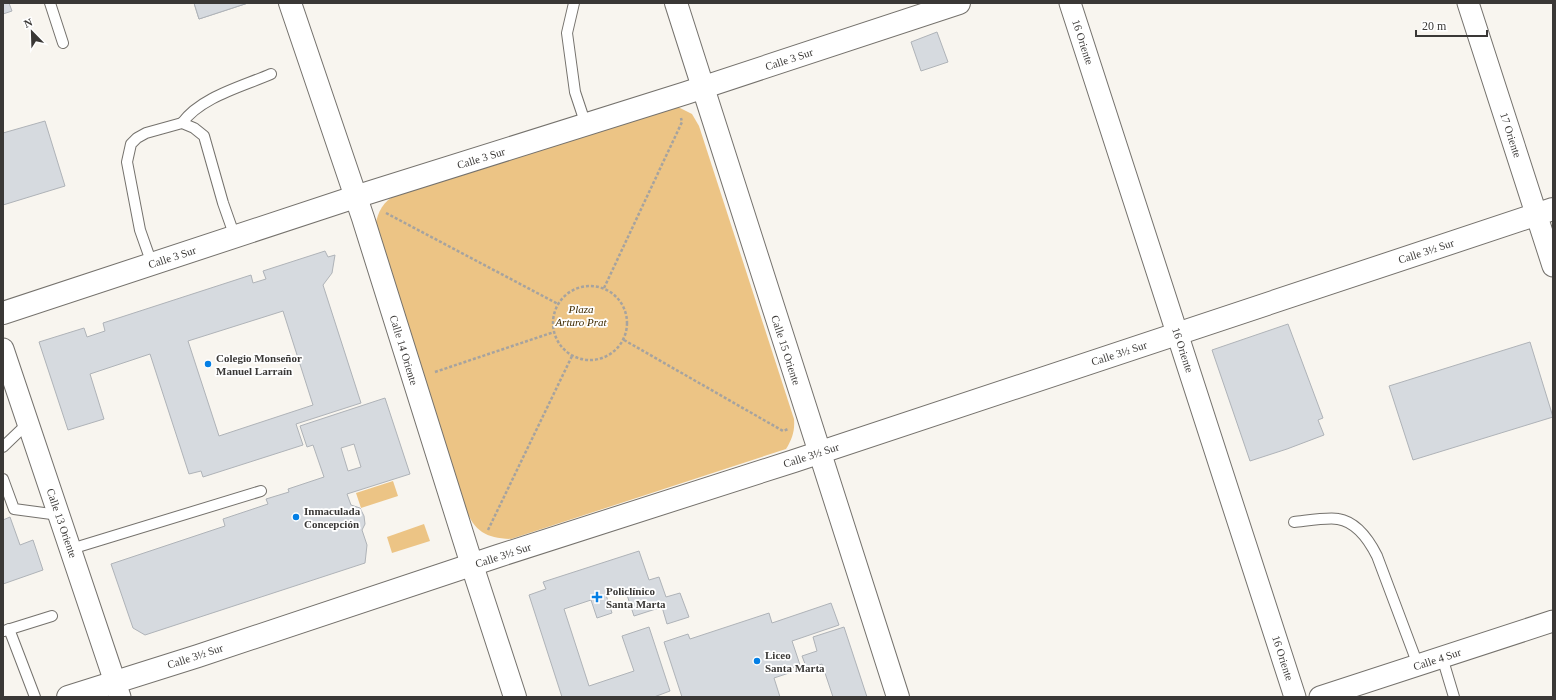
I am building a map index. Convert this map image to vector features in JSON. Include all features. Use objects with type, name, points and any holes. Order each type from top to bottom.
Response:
[{"type":"street","name":"Calle 14 Oriente","points":[[290,3],[355,197],[515,697]]},
{"type":"street","name":"Calle 15 Oriente","points":[[676,3],[898,697]]},
{"type":"street","name":"Calle 3 Sur","points":[[3,313],[355,197],[586,125],[959,3]]},
{"type":"street","name":"16 Oriente","points":[[1070,3],[1295,697]]},
{"type":"street","name":"17 Oriente","points":[[1468,3],[1545,212],[1553,266]]},
{"type":"street","name":"Calle 3½ Sur","points":[[68,697],[118,690],[472,565],[1545,212]]},
{"type":"street","name":"Calle 13 Oriente","points":[[3,349],[118,690]]},
{"type":"street","name":"Calle 4 Sur","points":[[1320,697],[1553,621]]},
{"type":"lane","points":[[50,3],[63,43]]},
{"type":"lane","points":[[574,3],[567,34],[575,92],[586,125]]},
{"type":"lane","points":[[152,264],[140,230],[127,162],[128,151],[131,144],[137,138],[146,133],[182,123],[189,114],[201,105],[218,96],[271,74]]},
{"type":"lane","points":[[182,123],[194,128],[204,136],[223,203],[235,237]]},
{"type":"lane","points":[[3,447],[28,423]]},
{"type":"lane","points":[[3,479],[14,509],[59,515]]},
{"type":"lane","points":[[71,549],[261,491]]},
{"type":"lane","points":[[1294,522],[1338,518],[1353,524],[1369,540],[1377,556],[1418,666]]},
{"type":"lane","points":[[35,697],[6,630],[52,616]]},
{"type":"lane","points":[[1442,657],[1454,697]]},
{"type":"path","points":[[604,288],[682,122],[673,97]]},
{"type":"path","points":[[384,211],[558,304]]},
{"type":"path","points":[[591,286],[604,288],[616,296],[624,308],[628,324],[624,340],[614,351],[601,359],[586,360],[572,356],[564,350],[554,332],[554,313],[558,304],[567,294],[578,288],[591,286]]},
{"type":"path","points":[[413,380],[554,332]]},
{"type":"path","points":[[624,340],[783,431],[809,422]]},
{"type":"path","points":[[488,530],[572,356]]},
{"type":"green space","name":"Plaza Arturo Prat","points":[[678,107],[692,114],[699,126],[794,419],[793,435],[790,442],[786,449],[511,539],[488,535],[477,528],[465,508],[375,226],[378,216],[384,204],[391,197],[396,195]]},
{"type":"green space","points":[[393,481],[398,496],[361,508],[356,493]]},
{"type":"green space","points":[[424,524],[430,541],[392,553],[387,537]]},
{"type":"building","points":[[3,3],[9,3],[12,11],[3,14]]},
{"type":"building","points":[[194,3],[248,3],[199,19]]},
{"type":"building","points":[[194,3],[248,3],[199,19]]},
{"type":"building","points":[[937,32],[948,62],[921,71],[911,42]]},
{"type":"building","points":[[45,121],[65,186],[3,205],[3,133]]},
{"type":"building","points":[[325,251],[328,257],[335,255],[332,273],[323,285],[361,403],[296,424],[303,445],[203,477],[201,471],[189,474],[150,354],[90,374],[104,419],[68,430],[39,342],[84,328],[87,337],[105,331],[103,323],[251,275],[253,283],[266,279],[263,271]],"holes":[[[283,311],[313,405],[219,436],[188,341]]]},
{"type":"building","points":[[1288,324],[1323,418],[1318,420],[1324,435],[1250,461],[1212,350]]},
{"type":"building","points":[[1530,342],[1553,417],[1413,460],[1389,386]]},
{"type":"building","name":"Inmaculada Concepción","points":[[385,398],[410,474],[347,494],[351,505],[360,508],[364,516],[365,524],[362,530],[367,545],[365,563],[145,635],[133,628],[111,564],[225,526],[223,519],[268,504],[266,499],[289,492],[288,489],[324,477],[313,445],[307,447],[300,426]],"holes":[[[354,444],[361,467],[348,471],[341,448]]]},
{"type":"building","points":[[10,517],[20,545],[33,540],[43,570],[3,584],[3,520]]},
{"type":"building","points":[[639,551],[649,580],[659,577],[666,597],[680,593],[689,617],[667,624],[662,607],[634,616],[625,589],[606,595],[612,613],[597,618],[591,600],[564,609],[589,686],[634,671],[622,636],[649,627],[670,691],[654,697],[562,697],[529,595],[546,589],[543,582]]},
{"type":"building","points":[[831,603],[839,625],[792,641],[800,665],[788,669],[789,673],[774,678],[780,697],[682,697],[664,642],[688,634],[690,639],[769,613],[772,623]]},
{"type":"building","points":[[844,627],[867,697],[833,697],[822,664],[807,669],[802,656],[817,651],[813,637]]},
{"type":"place","name":"Colegio Monseñor Manuel Larraín","points":[[208,364]]},
{"type":"place","name":"Inmaculada Concepción","points":[[296,517]]},
{"type":"place","name":"Policlínico Santa Marta","points":[[597,597]]},
{"type":"place","name":"Liceo Santa Marta","points":[[757,661]]}]
